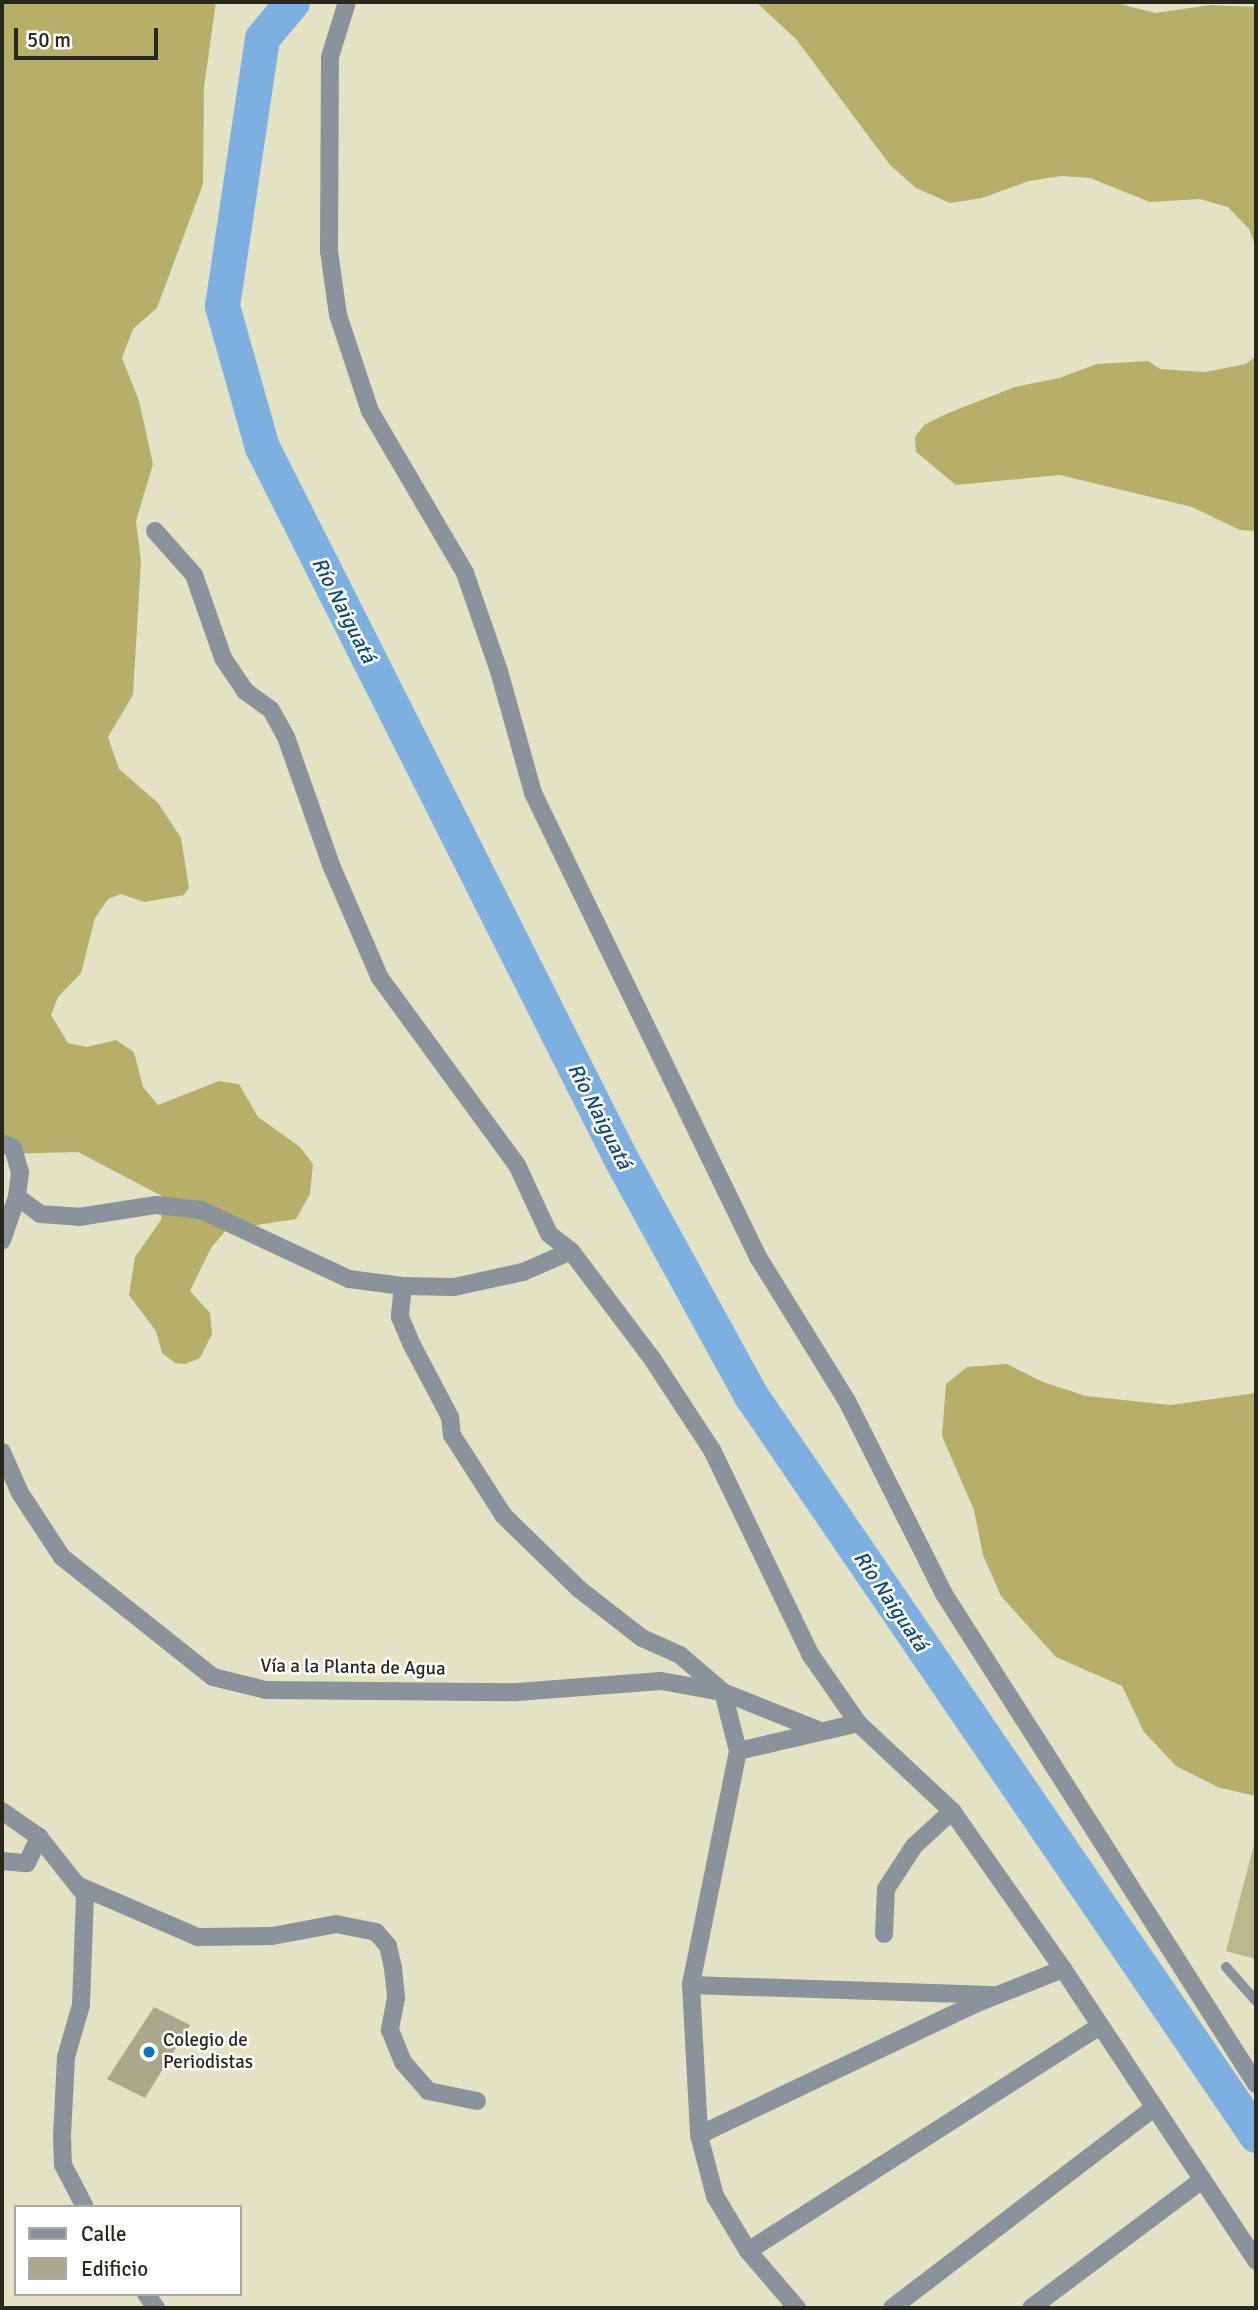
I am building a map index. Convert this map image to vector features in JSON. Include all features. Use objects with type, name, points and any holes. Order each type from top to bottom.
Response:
[{"type":"street","points":[[347,2],[330,57],[328,230],[338,315],[370,411],[465,573],[533,793],[758,1257],[847,1401],[944,1594],[1256,2084]]},
{"type":"street","points":[[155,531],[194,575],[223,657],[245,691],[271,710],[286,737],[331,865],[380,978],[517,1165],[549,1234],[571,1251],[653,1360],[712,1450],[810,1654],[858,1723],[952,1811],[1063,1969],[1256,2261]]},
{"type":"street","points":[[2,1143],[13,1148],[20,1172],[17,1196],[2,1240]]},
{"type":"street","points":[[17,1196],[40,1214],[79,1217],[156,1205],[201,1210],[349,1279],[403,1286],[454,1287],[523,1272],[571,1251]]},
{"type":"street","points":[[403,1286],[400,1317],[450,1417],[452,1435],[504,1516],[579,1589],[642,1638],[680,1655],[723,1692],[818,1730]]},
{"type":"street","name":"Vía a la Planta de Agua","points":[[2,1452],[20,1493],[62,1557],[213,1677],[266,1690],[517,1692],[661,1681],[723,1692]]},
{"type":"street","points":[[723,1692],[738,1751],[691,1985],[699,2135],[715,2196],[748,2251],[797,2308]]},
{"type":"street","points":[[738,1751],[818,1730],[858,1723]]},
{"type":"street","points":[[2,1811],[39,1837],[85,1895],[87,1933],[81,2005],[66,2057],[62,2137],[63,2165],[84,2205]]},
{"type":"street","points":[[884,1934],[886,1889],[914,1846],[952,1811]]},
{"type":"street","points":[[2,1861],[27,1863],[39,1837]]},
{"type":"street","points":[[77,1885],[198,1937],[272,1937],[336,1924],[376,1932],[391,1957],[396,1998],[390,2030],[403,2062],[428,2091],[477,2101]]},
{"type":"street","points":[[699,2135],[997,1996],[1063,1969]]},
{"type":"street","points":[[691,1985],[997,1996]]},
{"type":"street","points":[[748,2251],[1100,2026]]},
{"type":"street","points":[[892,2308],[1154,2108]]},
{"type":"street","points":[[1031,2308],[1202,2180]]},
{"type":"lane","points":[[1226,1967],[1256,2001]]},
{"type":"shaded area","points":[[2,2],[216,2],[204,87],[203,184],[157,308],[133,329],[122,358],[139,401],[153,464],[136,521],[141,561],[133,695],[108,737],[119,769],[158,803],[181,838],[189,888],[184,895],[144,902],[121,894],[108,899],[95,918],[81,973],[58,997],[51,1015],[68,1043],[87,1047],[116,1040],[134,1052],[143,1087],[158,1105],[219,1081],[239,1084],[258,1117],[300,1147],[313,1164],[310,1194],[296,1219],[226,1230],[211,1248],[190,1291],[210,1313],[212,1334],[200,1358],[185,1364],[175,1363],[162,1353],[156,1331],[129,1295],[135,1257],[161,1220],[162,1196],[78,1152],[2,1154]]},
{"type":"shaded area","points":[[756,2],[1113,2],[1155,13],[1210,5],[1256,7],[1256,247],[1249,229],[1228,207],[1200,199],[1150,202],[1090,178],[1061,176],[1029,181],[982,198],[950,203],[916,188],[890,165],[796,39]]},
{"type":"shaded area","points":[[1256,356],[1256,531],[1240,530],[1192,507],[1060,475],[956,485],[916,452],[915,437],[924,425],[1015,387],[1059,378],[1097,364],[1148,361],[1160,369],[1205,372],[1246,364]]},
{"type":"shaded area","points":[[1007,1364],[1043,1382],[1086,1396],[1170,1405],[1256,1393],[1256,1796],[1220,1788],[1176,1766],[1144,1732],[1122,1686],[1056,1657],[1001,1596],[983,1555],[974,1510],[942,1436],[946,1384],[967,1367]]},
{"type":"shaded area","points":[[1256,1837],[1256,1959],[1226,1951]]},
{"type":"building","name":"Colegio de Periodistas","points":[[154,2007],[190,2025],[145,2098],[107,2079]]},
{"type":"waterway","name":"Río Naiguatá","points":[[292,2],[262,38],[222,306],[262,447],[622,1161],[752,1397],[1256,2135]]},
{"type":"place","name":"Colegio de Periodistas","points":[[149,2052]]}]
